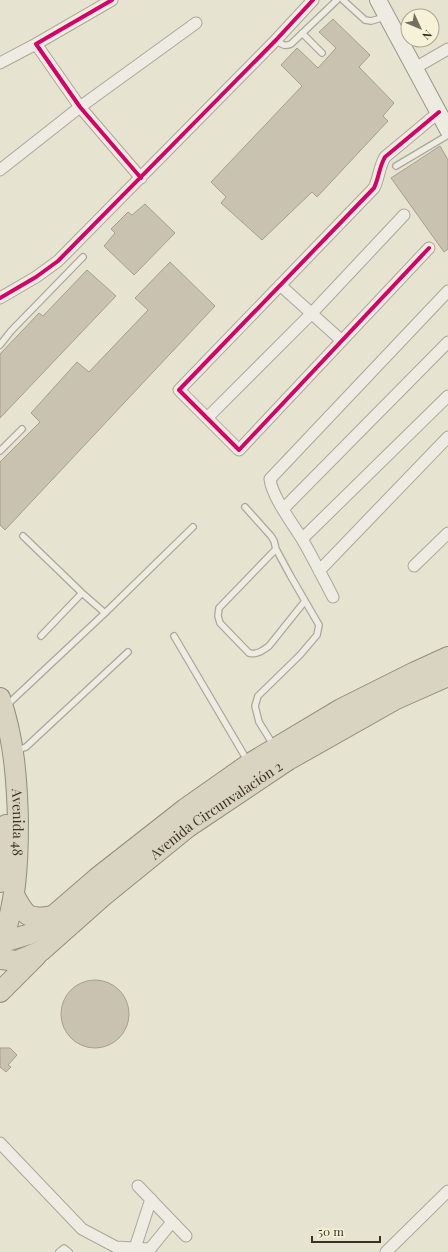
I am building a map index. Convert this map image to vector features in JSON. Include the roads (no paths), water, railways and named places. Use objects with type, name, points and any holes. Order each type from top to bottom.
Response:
[{"type":"highway","name":"Avenida Circunvalación 2","points":[[448,658],[415,672],[341,709],[249,764],[185,809],[97,878],[30,934],[0,948],[17,961],[41,951],[103,896],[188,827],[288,760],[396,700],[448,676]]},
{"type":"highway","name":"Avenida 48","points":[[0,948],[7,889],[18,839],[17,784],[7,746],[2,703]]},
{"type":"highway","points":[[7,889],[22,910],[29,916],[38,918],[53,916]]},
{"type":"highway","points":[[0,992],[41,951]]},
{"type":"street","points":[[0,63],[112,0]]},
{"type":"street","points":[[378,0],[448,130]]},
{"type":"street","points":[[0,298],[36,277],[58,261],[276,40],[310,1]]},
{"type":"street","points":[[0,170],[80,107],[196,23]]},
{"type":"street","points":[[36,44],[80,107],[141,178]]},
{"type":"street","points":[[415,68],[448,49]]},
{"type":"street","points":[[429,248],[239,450],[178,390],[374,188],[385,157],[439,112]]},
{"type":"street","points":[[207,418],[311,314],[404,215]]},
{"type":"street","points":[[280,285],[341,340]]},
{"type":"street","points":[[333,597],[302,539],[283,509],[271,485],[270,479],[448,291]]},
{"type":"street","points":[[283,509],[448,342]]},
{"type":"street","points":[[302,539],[448,396]]},
{"type":"street","points":[[319,571],[448,437]]},
{"type":"street","points":[[414,566],[448,533]]},
{"type":"street","points":[[0,1143],[82,1229],[116,1247],[150,1248],[172,1222]]},
{"type":"street","points":[[138,1186],[186,1236]]},
{"type":"street","points":[[386,1252],[448,1191]]},
{"type":"street","points":[[135,1248],[151,1199]]},
{"type":"lane","points":[[276,40],[282,45],[287,46],[291,44],[337,0]]},
{"type":"lane","points":[[343,0],[365,20],[371,21],[387,16]]},
{"type":"lane","points":[[302,33],[322,53]]},
{"type":"lane","points":[[396,166],[448,135]]},
{"type":"lane","points":[[0,345],[11,331],[83,257]]},
{"type":"lane","points":[[0,451],[22,429]]},
{"type":"lane","points":[[245,507],[274,540],[276,549],[319,625],[317,635],[300,655],[258,696],[255,706],[260,722],[275,748]]},
{"type":"lane","points":[[2,703],[105,613],[193,526]]},
{"type":"lane","points":[[24,536],[82,593],[105,613]]},
{"type":"lane","points":[[276,549],[219,608],[218,616],[220,623],[249,652],[254,654],[262,652],[269,646],[305,601]]},
{"type":"lane","points":[[40,636],[82,593]]},
{"type":"lane","points":[[174,636],[249,764]]},
{"type":"lane","points":[[7,746],[26,747],[128,652]]},
{"type":"lane","points":[[59,1252],[64,1248],[69,1252]]}]
